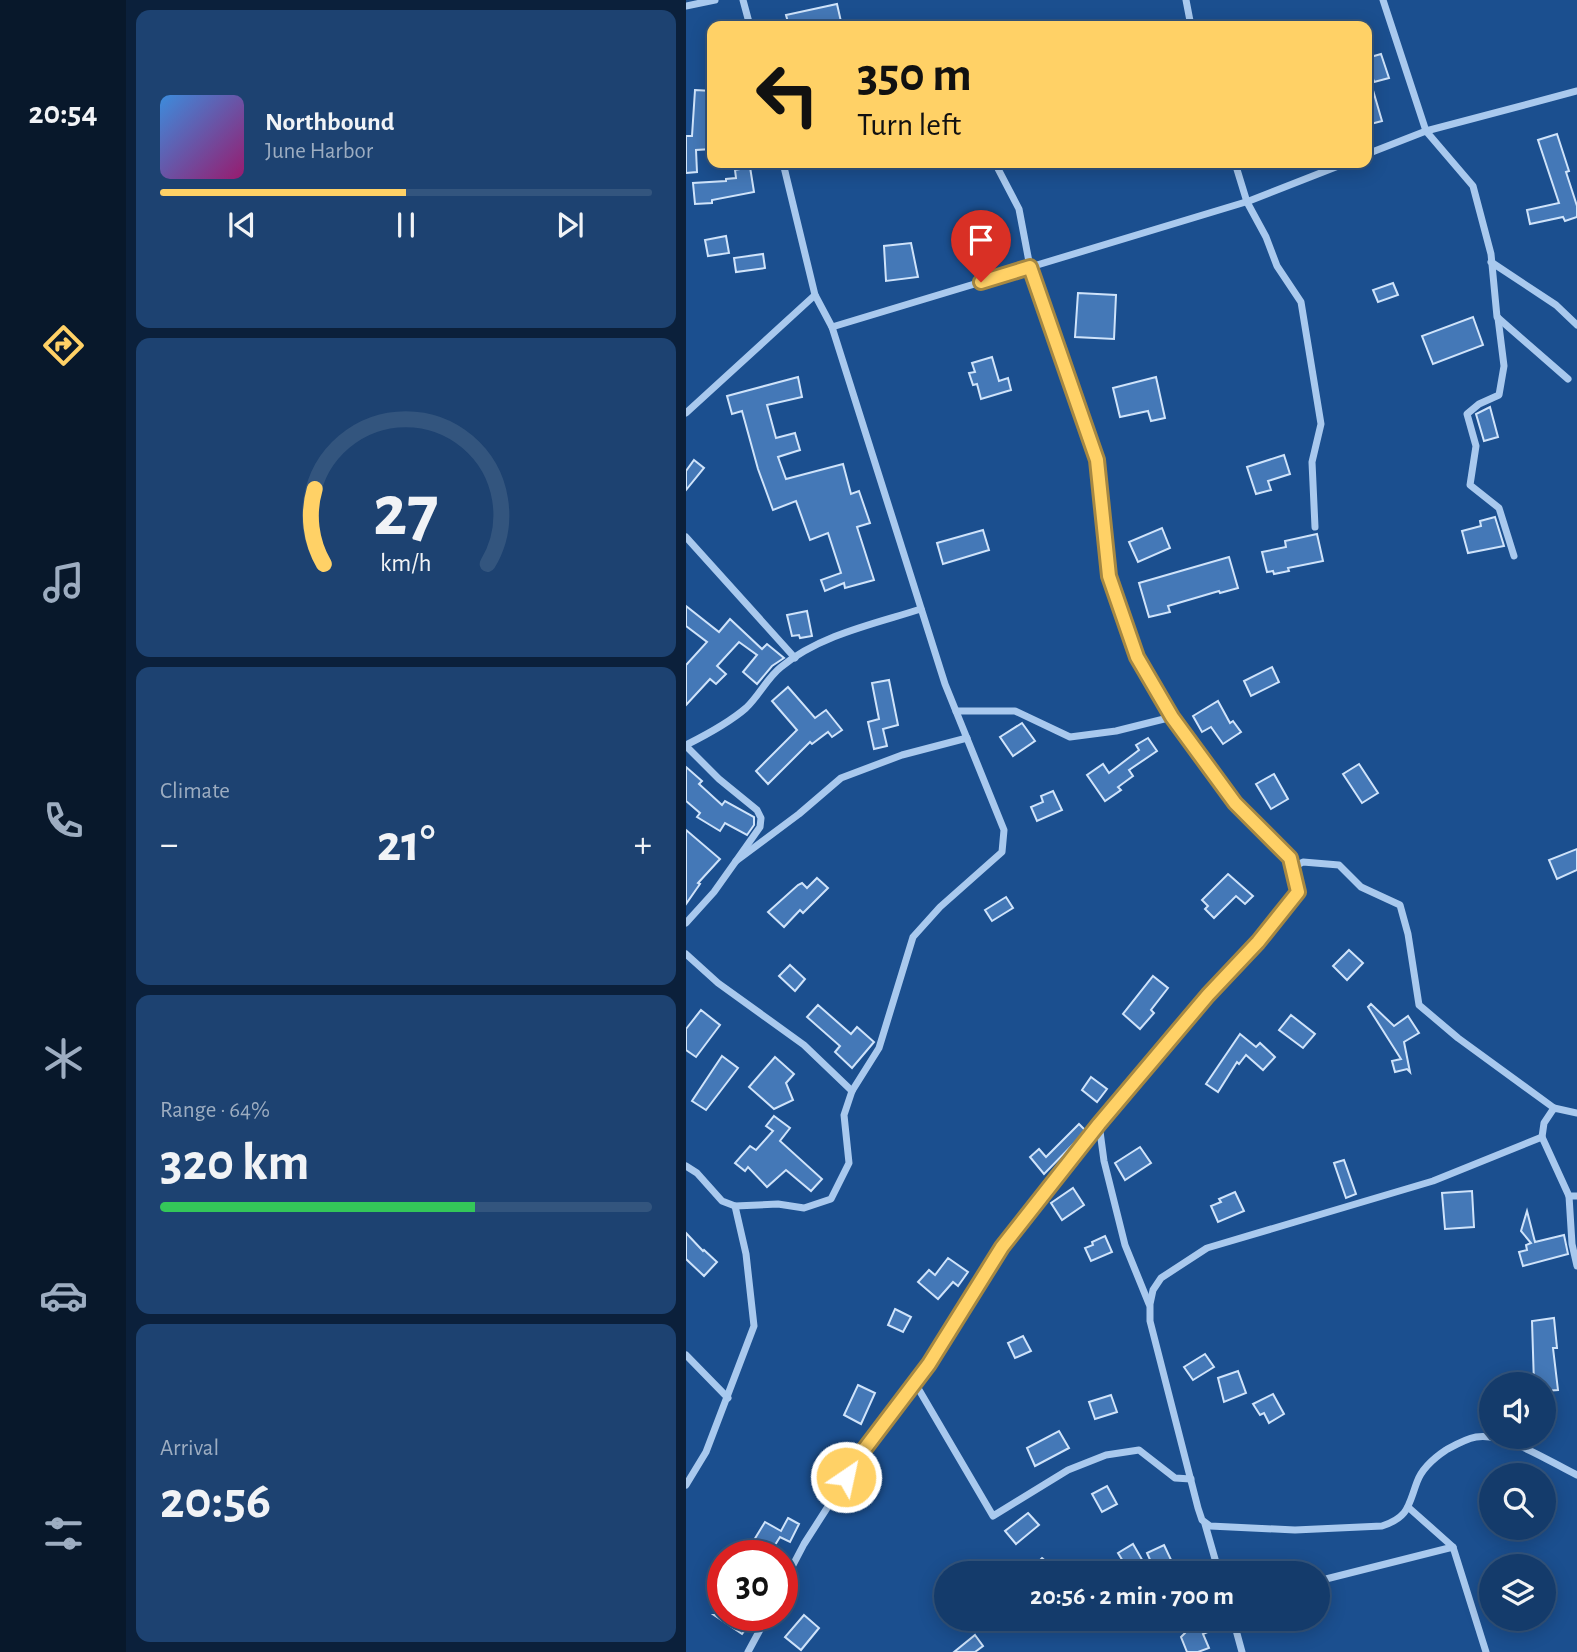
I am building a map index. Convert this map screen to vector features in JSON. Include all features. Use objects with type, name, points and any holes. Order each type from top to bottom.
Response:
[{"type":"street","points":[[686,6],[715,0]]},
{"type":"street","points":[[743,0],[749,21]]},
{"type":"street","points":[[1186,0],[1190,21]]},
{"type":"street","points":[[1383,0],[1426,131],[1473,186],[1487,235],[1504,366],[1499,395],[1479,404],[1467,414],[1476,446],[1470,485],[1499,508],[1514,556]]},
{"type":"street","points":[[1372,152],[1426,131],[1577,91]]},
{"type":"street","points":[[686,1166],[697,1173],[722,1201],[736,1206],[778,1204],[804,1209],[831,1199],[849,1163],[844,1115],[852,1091],[879,1048],[914,937],[940,907],[1002,852],[1004,830],[956,711],[832,327],[815,295],[784,168]]},
{"type":"street","points":[[798,1555],[860,1455],[929,1364],[1002,1247],[1099,1124],[1208,995],[1258,942],[1298,892],[1290,858],[1235,803],[1172,717],[1137,657],[1109,576],[1097,460],[1030,267],[1019,209],[998,168]]},
{"type":"street","points":[[1237,168],[1247,202],[1266,237],[1277,266],[1300,302],[1321,424],[1312,462],[1315,527]]},
{"type":"street","points":[[832,327],[1247,202],[1333,168]]},
{"type":"street","points":[[1491,262],[1556,305],[1577,325]]},
{"type":"street","points":[[686,413],[815,295]]},
{"type":"street","points":[[1497,317],[1568,379]]},
{"type":"street","points":[[686,537],[795,658]]},
{"type":"street","points":[[686,923],[714,892],[737,860],[760,827],[761,818],[757,810],[719,779],[686,746],[744,710],[771,677],[808,649],[852,631],[921,609]]},
{"type":"street","points":[[956,711],[1015,711],[1070,737],[1116,731],[1172,717]]},
{"type":"street","points":[[737,860],[841,779],[902,755],[967,738]]},
{"type":"street","points":[[1292,868],[1303,862],[1339,865],[1361,887],[1400,905],[1408,934],[1419,1005],[1458,1038],[1554,1108],[1577,1113]]},
{"type":"street","points":[[686,954],[719,983],[804,1045],[852,1091]]},
{"type":"street","points":[[1554,1108],[1544,1123],[1542,1137],[1573,1196],[1572,1244],[1577,1266]]},
{"type":"street","points":[[1099,1124],[1104,1161],[1125,1245],[1150,1304]]},
{"type":"street","points":[[1216,1561],[1198,1508],[1150,1321],[1153,1290],[1161,1278],[1207,1248],[1433,1181],[1542,1137]]},
{"type":"street","points":[[686,1485],[706,1452],[754,1326],[746,1254],[736,1206]]},
{"type":"street","points":[[686,1355],[728,1398]]},
{"type":"street","points":[[915,1383],[993,1516],[1068,1470],[1107,1455],[1139,1450],[1175,1478],[1191,1479]]},
{"type":"street","points":[[1205,1524],[1216,1527],[1295,1530],[1382,1526],[1396,1522],[1404,1515],[1418,1478],[1428,1464],[1461,1442],[1477,1437],[1494,1437],[1510,1443],[1577,1475]]},
{"type":"street","points":[[1408,1507],[1453,1547],[1486,1652]]},
{"type":"street","points":[[1330,1578],[1453,1547]]},
{"type":"street","points":[[759,1652],[750,1649],[760,1631]]},
{"type":"street","points":[[1236,1631],[1242,1652]]},
{"type":"building","points":[[837,4],[841,21],[788,21],[786,15]]},
{"type":"building","points":[[1381,54],[1389,78],[1374,82],[1372,57]]},
{"type":"building","points":[[1372,87],[1382,121],[1372,124]]},
{"type":"building","points":[[695,90],[707,91],[707,149],[696,150],[697,172],[686,173],[686,136],[692,136]]},
{"type":"building","points":[[1557,134],[1569,171],[1566,172],[1577,206],[1577,217],[1565,221],[1563,217],[1530,224],[1527,210],[1559,203],[1538,140]]},
{"type":"building","points":[[750,168],[754,192],[712,200],[712,203],[695,204],[693,183],[736,178],[735,170]]},
{"type":"building","points":[[726,236],[729,253],[708,256],[705,240]]},
{"type":"building","points":[[911,243],[918,277],[886,281],[884,246]]},
{"type":"building","points":[[763,254],[765,268],[736,272],[734,258]]},
{"type":"building","points":[[1393,283],[1398,295],[1378,302],[1373,290]]},
{"type":"building","points":[[1078,293],[1116,295],[1114,339],[1075,337]]},
{"type":"building","points":[[1473,317],[1483,345],[1433,364],[1422,336]]},
{"type":"building","points":[[992,357],[999,381],[1008,378],[1011,390],[981,399],[977,384],[973,385],[969,373],[975,372],[972,363]]},
{"type":"building","points":[[798,377],[802,397],[767,405],[776,438],[795,433],[800,450],[778,457],[786,479],[843,464],[851,494],[859,491],[870,523],[857,527],[874,580],[845,588],[844,583],[825,591],[821,580],[841,573],[828,533],[810,540],[796,501],[773,510],[742,411],[732,414],[727,396]]},
{"type":"building","points":[[1156,377],[1165,418],[1151,421],[1148,411],[1120,417],[1113,388]]},
{"type":"building","points":[[1490,407],[1498,437],[1484,441],[1476,414]]},
{"type":"building","points":[[1284,455],[1290,474],[1268,481],[1271,490],[1256,494],[1247,467]]},
{"type":"building","points":[[694,460],[704,468],[686,490],[686,471]]},
{"type":"building","points":[[1495,517],[1504,546],[1468,553],[1462,531],[1481,526],[1480,521]]},
{"type":"building","points":[[1162,528],[1170,548],[1138,562],[1129,542]]},
{"type":"building","points":[[983,530],[989,550],[943,564],[937,543]]},
{"type":"building","points":[[1317,534],[1323,561],[1288,568],[1289,571],[1274,574],[1273,571],[1267,572],[1262,552],[1286,547],[1285,541]]},
{"type":"building","points":[[1229,557],[1238,588],[1168,606],[1170,612],[1149,617],[1139,583]]},
{"type":"building","points":[[686,606],[719,632],[730,619],[762,649],[767,644],[784,658],[772,666],[757,684],[743,672],[757,655],[739,642],[717,666],[726,674],[716,684],[710,679],[686,705],[686,665],[707,642],[686,626]]},
{"type":"building","points":[[807,611],[812,636],[792,636],[787,615]]},
{"type":"building","points":[[1272,667],[1279,682],[1251,696],[1244,681]]},
{"type":"building","points":[[889,680],[898,725],[883,729],[887,746],[874,749],[868,722],[879,719],[872,683]]},
{"type":"building","points":[[788,687],[815,718],[826,710],[842,730],[832,737],[828,732],[812,744],[810,742],[768,784],[756,771],[797,730],[772,701]]},
{"type":"building","points":[[1218,701],[1230,723],[1233,721],[1241,732],[1223,744],[1211,727],[1202,732],[1193,716]]},
{"type":"building","points":[[1022,723],[1035,741],[1013,756],[1000,737]]},
{"type":"building","points":[[1148,738],[1157,751],[1129,770],[1133,776],[1118,787],[1121,790],[1105,801],[1087,775],[1103,764],[1109,773],[1139,750],[1136,745]]},
{"type":"building","points":[[1359,764],[1378,793],[1362,803],[1343,774]]},
{"type":"building","points":[[686,767],[702,781],[699,784],[722,805],[725,801],[754,817],[754,825],[747,835],[725,823],[720,831],[697,817],[700,813],[686,801]]},
{"type":"building","points":[[1274,774],[1288,799],[1271,809],[1256,784]]},
{"type":"building","points":[[1053,791],[1062,810],[1037,821],[1031,807],[1043,802],[1041,796]]},
{"type":"building","points":[[686,830],[720,859],[698,883],[700,884],[686,904]]},
{"type":"building","points":[[1577,849],[1577,870],[1557,879],[1549,860]]},
{"type":"building","points":[[1228,874],[1253,896],[1245,904],[1236,896],[1214,918],[1205,909],[1208,906],[1202,900]]},
{"type":"building","points":[[817,878],[828,888],[803,913],[800,910],[784,927],[768,912],[798,885],[802,883],[807,888]]},
{"type":"building","points":[[1006,897],[1013,908],[992,921],[985,910]]},
{"type":"building","points":[[1349,950],[1363,963],[1347,980],[1333,966]]},
{"type":"building","points":[[790,965],[805,979],[795,991],[779,976]]},
{"type":"building","points":[[1153,976],[1168,988],[1151,1010],[1154,1013],[1140,1029],[1123,1014]]},
{"type":"building","points":[[1371,1004],[1394,1026],[1408,1016],[1419,1033],[1404,1042],[1410,1072],[1407,1069],[1395,1072],[1392,1061],[1401,1059],[1368,1007]]},
{"type":"building","points":[[818,1005],[851,1034],[857,1027],[874,1042],[852,1068],[835,1052],[840,1046],[807,1017]]},
{"type":"building","points":[[701,1010],[720,1025],[696,1057],[686,1050],[686,1029]]},
{"type":"building","points":[[1291,1015],[1315,1034],[1303,1048],[1279,1030]]},
{"type":"building","points":[[1240,1034],[1256,1047],[1260,1043],[1275,1057],[1263,1070],[1246,1055],[1239,1064],[1237,1062],[1218,1092],[1206,1084]]},
{"type":"building","points":[[722,1056],[738,1068],[706,1110],[692,1101]]},
{"type":"building","points":[[775,1057],[794,1074],[786,1083],[793,1100],[774,1109],[749,1087]]},
{"type":"building","points":[[1091,1077],[1107,1089],[1097,1102],[1082,1090]]},
{"type":"building","points":[[774,1116],[790,1128],[780,1141],[822,1179],[811,1191],[786,1170],[767,1187],[748,1167],[745,1171],[735,1163],[750,1146],[756,1150],[773,1131],[766,1126]]},
{"type":"building","points":[[1079,1124],[1086,1131],[1044,1174],[1030,1157],[1039,1149],[1046,1157]]},
{"type":"building","points":[[1140,1147],[1151,1163],[1125,1180],[1115,1163]]},
{"type":"building","points":[[1344,1160],[1356,1194],[1346,1198],[1334,1163]]},
{"type":"building","points":[[1073,1188],[1084,1205],[1062,1220],[1051,1203]]},
{"type":"building","points":[[1472,1191],[1474,1227],[1445,1229],[1442,1193]]},
{"type":"building","points":[[1235,1192],[1244,1211],[1218,1222],[1211,1206]]},
{"type":"building","points":[[1527,1211],[1535,1242],[1564,1235],[1568,1254],[1523,1266],[1519,1252],[1527,1250],[1526,1245],[1531,1243],[1521,1231]]},
{"type":"building","points":[[686,1233],[717,1262],[704,1276],[686,1259]]},
{"type":"building","points":[[1105,1236],[1112,1252],[1091,1261],[1085,1248]]},
{"type":"building","points":[[948,1258],[968,1272],[958,1286],[953,1282],[938,1299],[918,1282],[929,1270],[935,1275]]},
{"type":"building","points":[[895,1309],[911,1317],[903,1332],[888,1325]]},
{"type":"building","points":[[1554,1318],[1556,1372],[1534,1372],[1532,1321]]},
{"type":"building","points":[[1023,1336],[1031,1351],[1015,1358],[1008,1343]]},
{"type":"building","points":[[1205,1354],[1214,1367],[1193,1380],[1184,1367]]},
{"type":"building","points":[[1238,1371],[1246,1393],[1224,1402],[1218,1378]]},
{"type":"building","points":[[858,1385],[875,1393],[861,1424],[844,1415]]},
{"type":"building","points":[[1273,1394],[1284,1414],[1269,1423],[1264,1413],[1260,1415],[1253,1404]]},
{"type":"building","points":[[1111,1395],[1117,1412],[1095,1419],[1089,1402]]},
{"type":"building","points":[[1059,1431],[1069,1448],[1035,1466],[1027,1448]]},
{"type":"building","points":[[1107,1486],[1117,1504],[1102,1512],[1092,1494]]},
{"type":"building","points":[[1028,1513],[1039,1525],[1016,1544],[1005,1531]]},
{"type":"building","points":[[788,1518],[799,1524],[791,1540],[780,1537],[778,1540],[754,1540],[765,1522],[781,1531]]},
{"type":"building","points":[[1133,1544],[1143,1561],[1123,1561],[1118,1553]]},
{"type":"building","points":[[1164,1545],[1172,1561],[1151,1561],[1147,1553]]},
{"type":"building","points":[[804,1615],[819,1628],[801,1650],[785,1637],[790,1631],[798,1631],[798,1622]]},
{"type":"building","points":[[1184,1631],[1210,1631],[1203,1634],[1209,1648],[1187,1652],[1181,1637]]},
{"type":"building","points":[[975,1635],[983,1646],[975,1652],[954,1652]]},
{"type":"route","points":[[846,1477],[929,1364],[1002,1247],[1099,1124],[1208,995],[1258,942],[1298,892],[1290,858],[1235,803],[1172,717],[1137,657],[1109,576],[1097,460],[1030,267],[981,282]]}]
